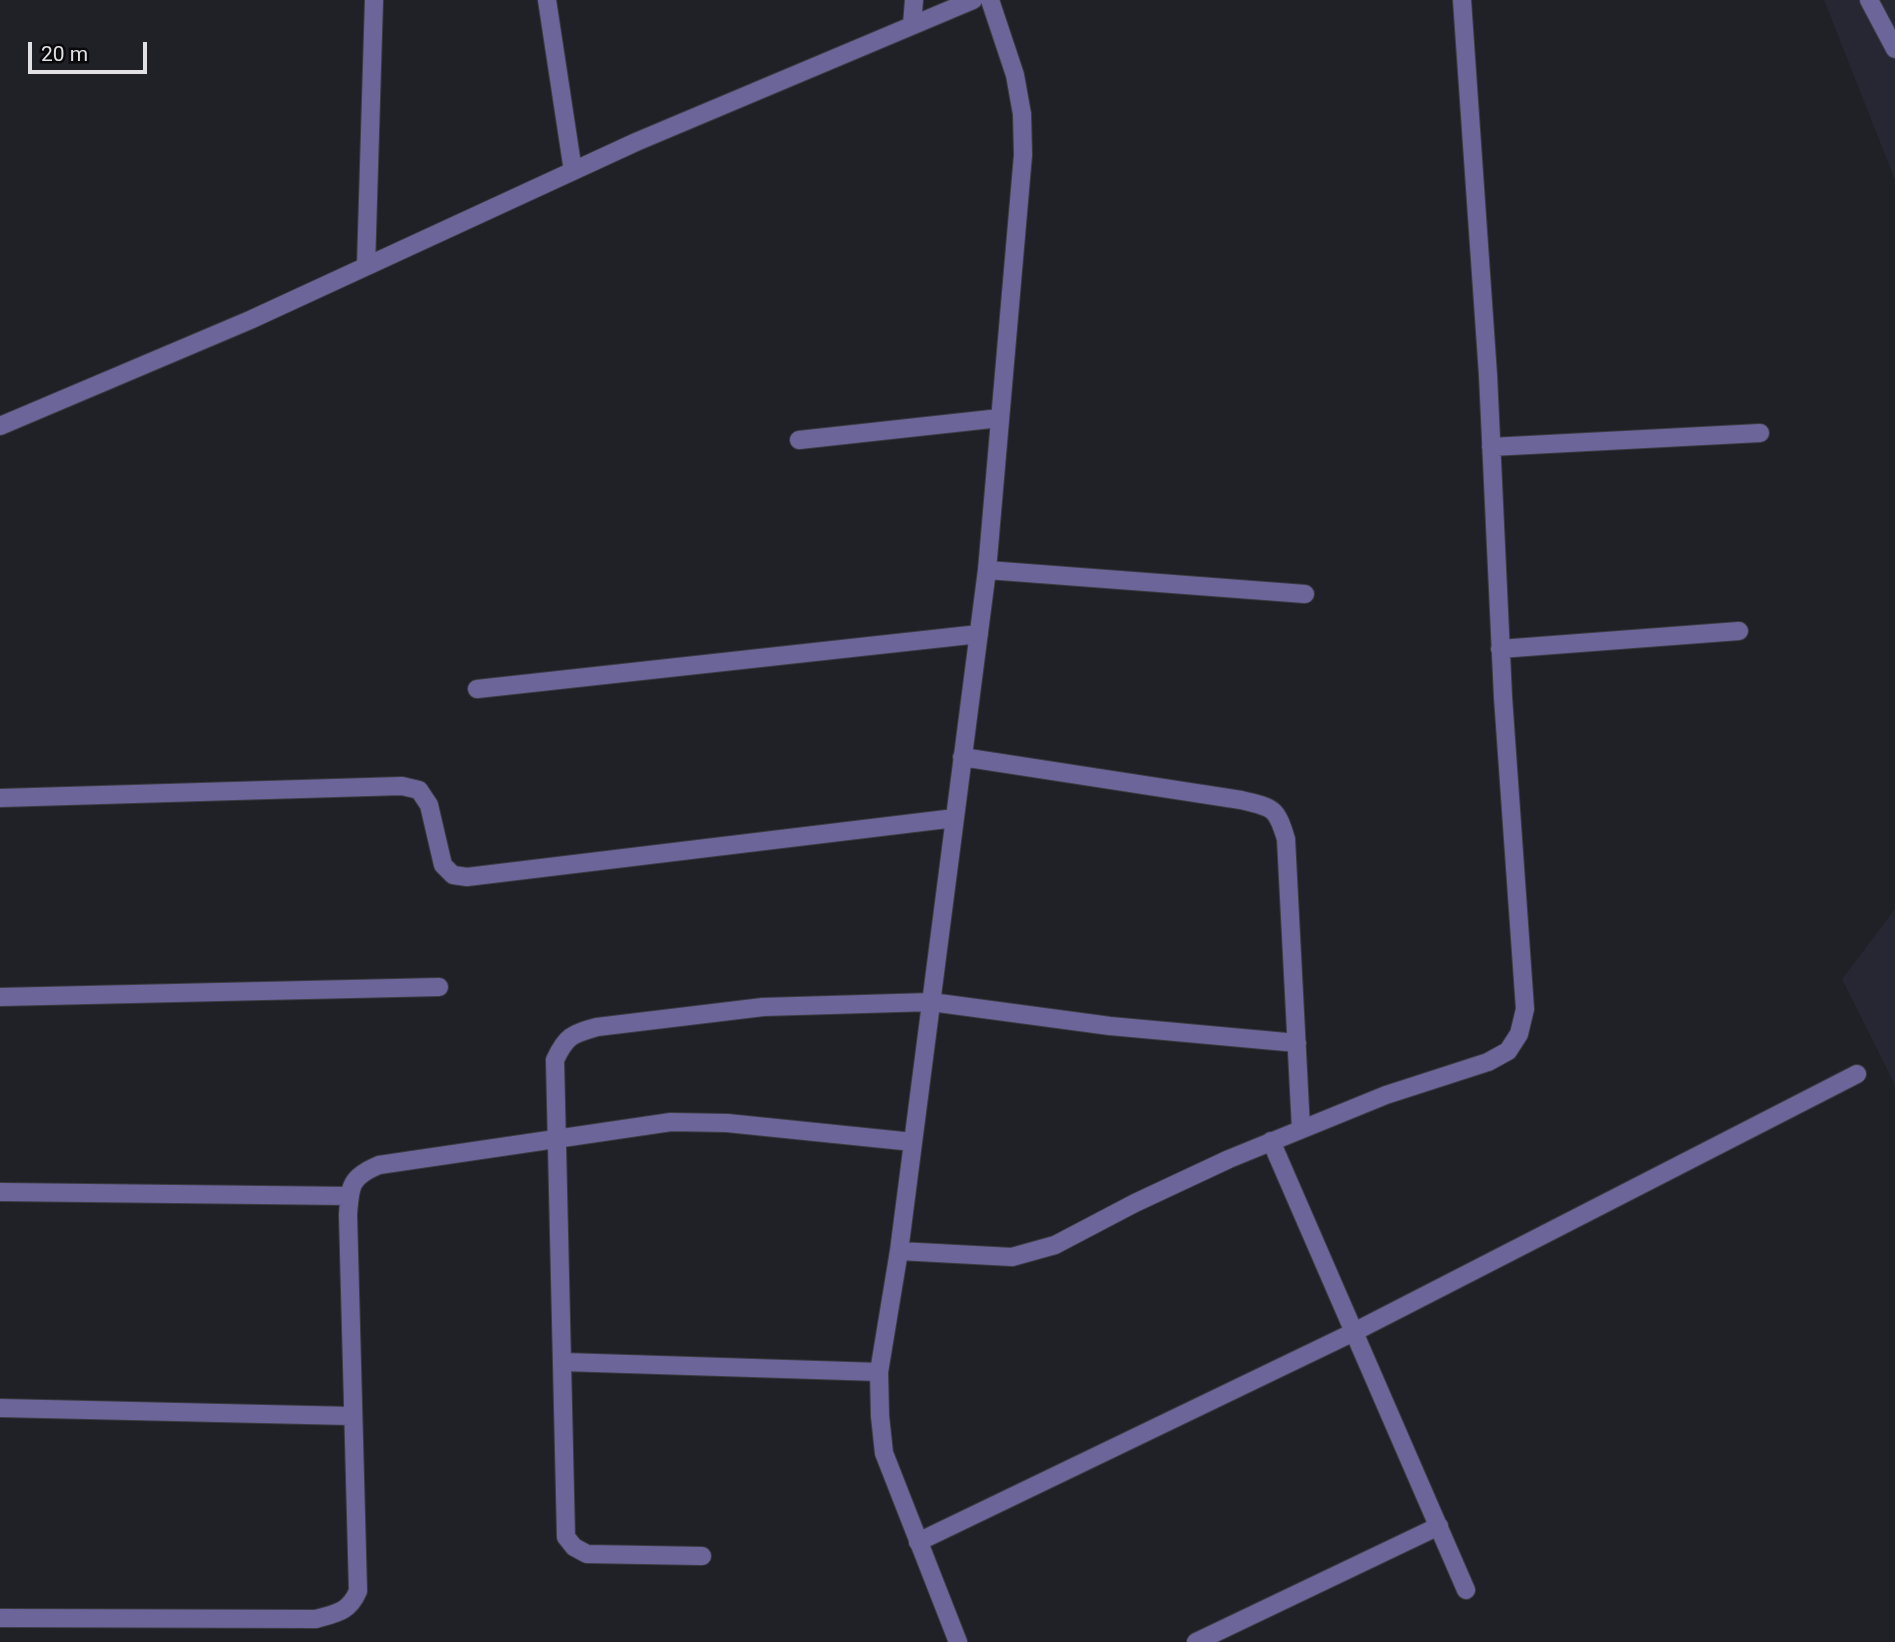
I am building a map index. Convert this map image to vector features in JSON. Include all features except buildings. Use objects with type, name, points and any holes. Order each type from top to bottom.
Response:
[{"type":"street","points":[[366,266],[373,0]]},
{"type":"street","points":[[547,0],[573,171]]},
{"type":"street","points":[[912,25],[914,0]]},
{"type":"street","points":[[0,426],[250,320],[636,142],[972,0]]},
{"type":"street","points":[[958,1642],[884,1452],[879,1372],[899,1251],[979,634],[1023,155],[1023,114],[1016,75],[990,0]]},
{"type":"street","points":[[899,1251],[1012,1257],[1055,1245],[1135,1203],[1271,1141],[1386,1095],[1489,1062],[1508,1051],[1518,1034],[1525,1009],[1500,649],[1491,447],[1462,0]]},
{"type":"street","points":[[1869,0],[1895,49]]},
{"type":"street","points":[[799,440],[1000,418]]},
{"type":"street","points":[[1491,447],[1760,433]]},
{"type":"street","points":[[986,570],[1305,594]]},
{"type":"street","points":[[1500,649],[1739,631]]},
{"type":"street","points":[[477,689],[979,634]]},
{"type":"street","points":[[962,757],[1241,800],[1269,807],[1279,816],[1286,839],[1301,1129]]},
{"type":"street","points":[[0,798],[402,786],[419,790],[429,805],[443,865],[453,875],[467,877],[955,818]]},
{"type":"street","points":[[0,998],[439,987]]},
{"type":"street","points":[[702,1556],[587,1554],[574,1547],[566,1537],[555,1060],[563,1043],[576,1033],[597,1027],[763,1007],[931,1002],[1110,1026],[1297,1043]]},
{"type":"street","points":[[918,1542],[1354,1332],[1857,1074]]},
{"type":"street","points":[[0,1619],[316,1619],[352,1605],[358,1591],[351,1416],[349,1196],[353,1183],[362,1172],[379,1165],[671,1122],[727,1123],[913,1142]]},
{"type":"street","points":[[1271,1141],[1466,1590]]},
{"type":"street","points":[[0,1192],[349,1196]]},
{"type":"street","points":[[564,1362],[879,1372]]},
{"type":"street","points":[[0,1408],[351,1416]]},
{"type":"street","points":[[1196,1642],[1439,1526]]},
{"type":"shaded area","points":[[1824,0],[1895,0],[1895,180]]},
{"type":"shaded area","points":[[1895,909],[1895,1085],[1842,979]]}]
